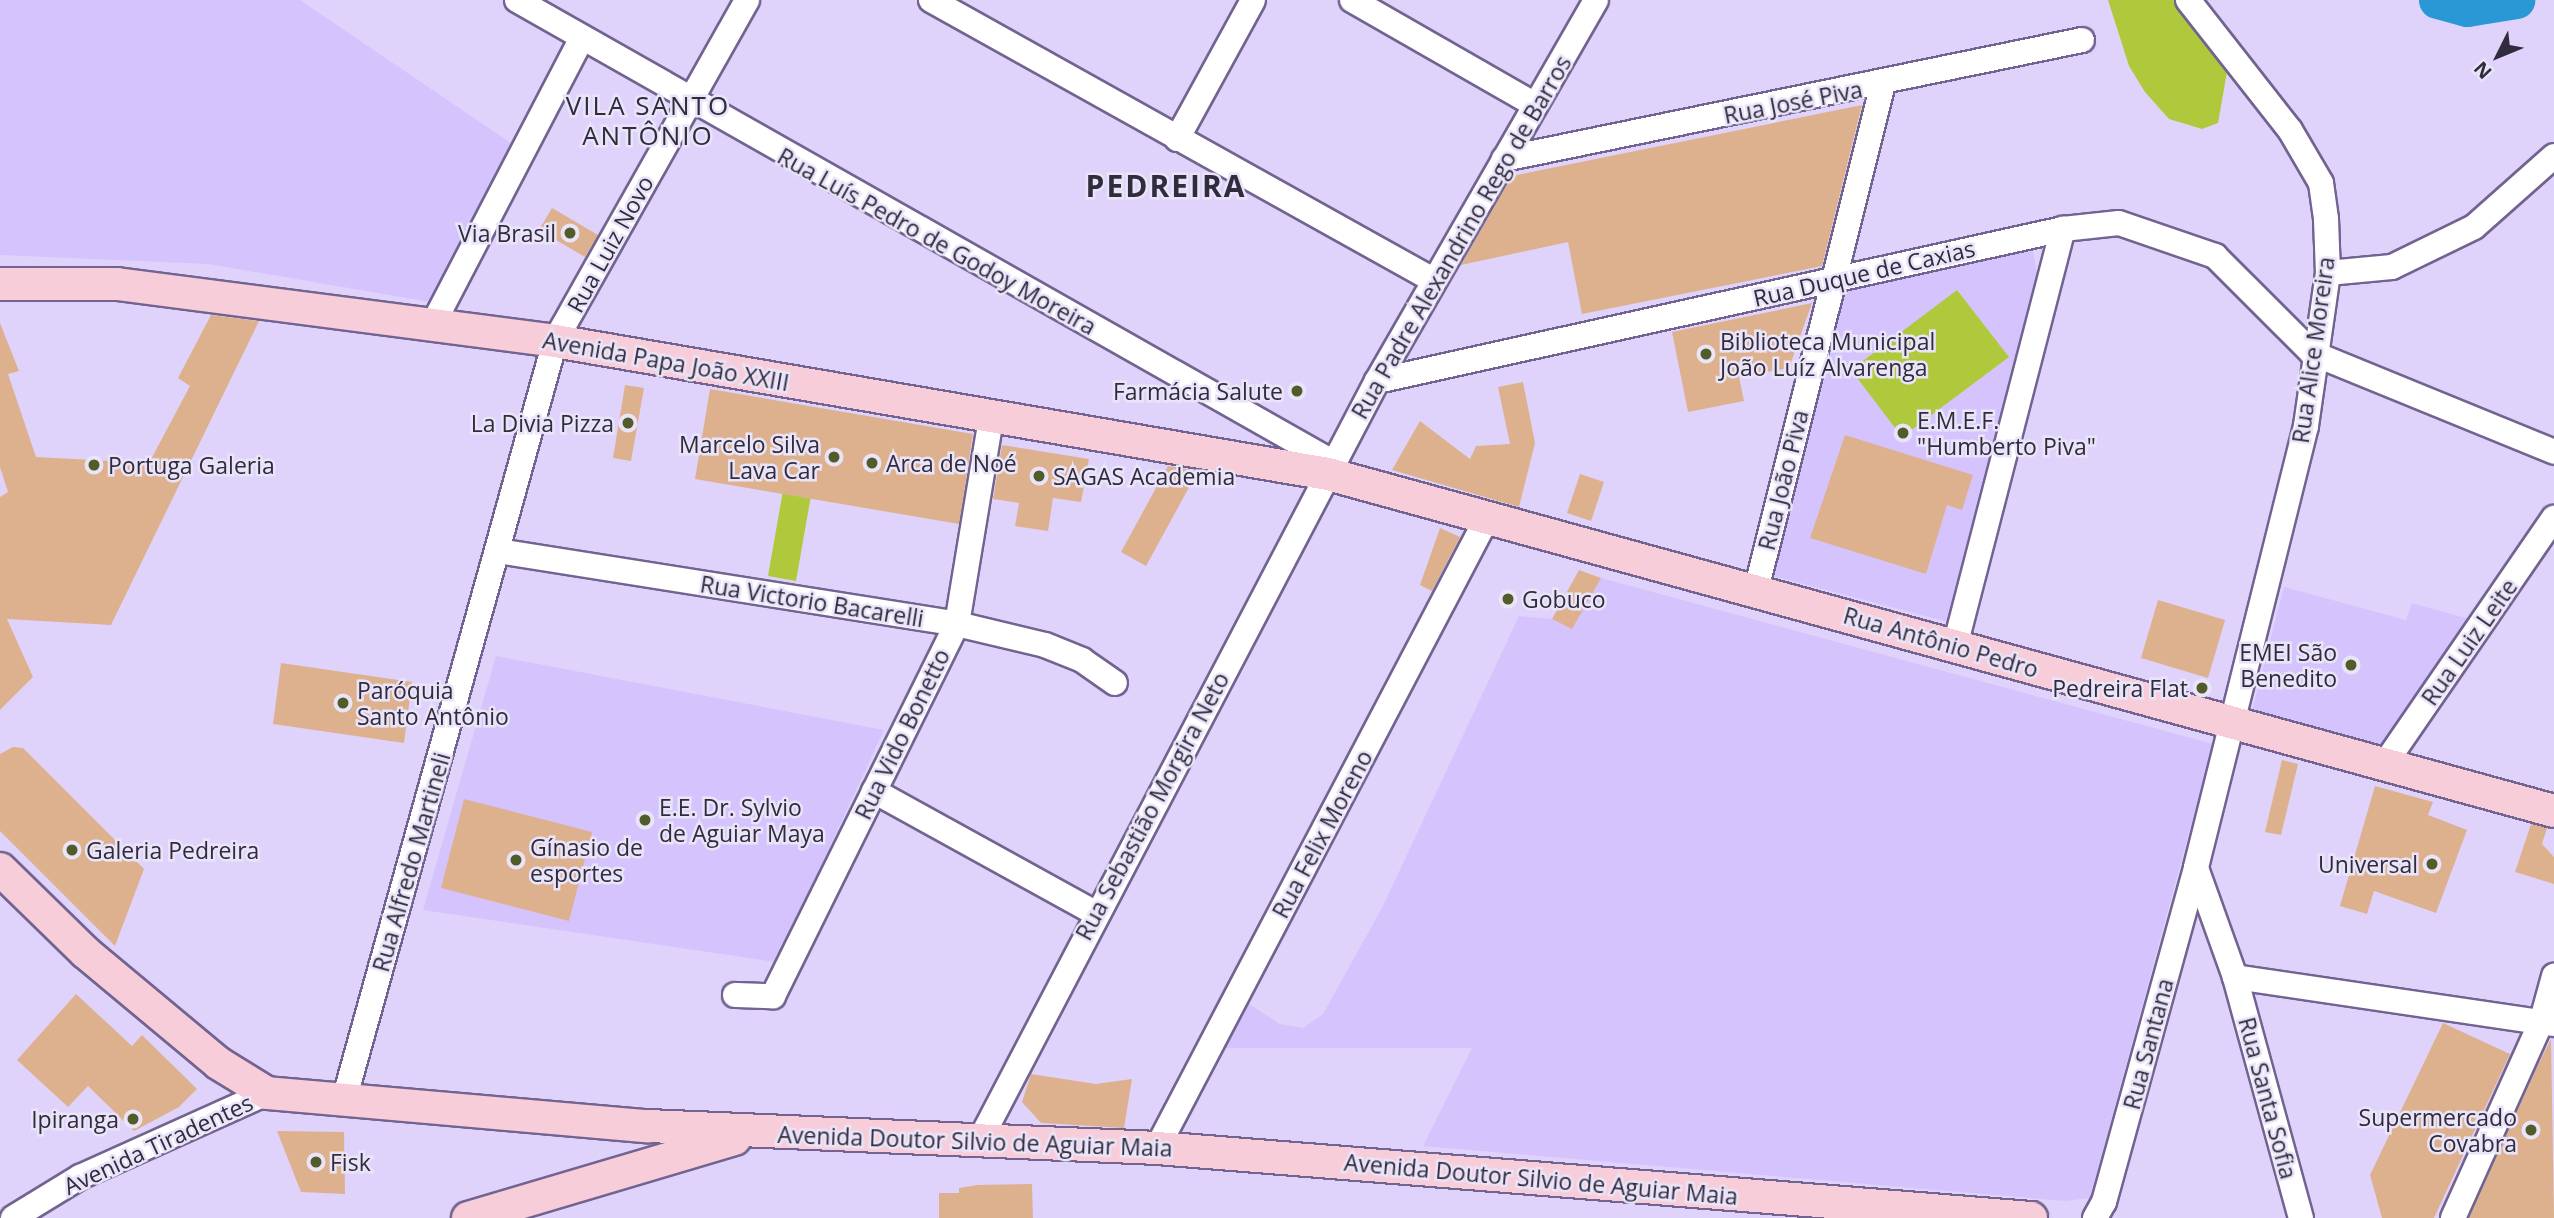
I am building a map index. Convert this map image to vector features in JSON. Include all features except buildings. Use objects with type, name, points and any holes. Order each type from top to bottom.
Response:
[{"type":"main road","name":"Avenida Papa João XXIII","points":[[0,284],[117,284],[433,324],[555,341],[991,419],[1331,468]]},
{"type":"main road","name":"Rua Antônio Pedro","points":[[1331,468],[1486,520],[1756,590],[2554,811]]},
{"type":"main road","name":"Avenida Doutor Silvio de Aguiar Maia","points":[[0,869],[85,952],[218,1063],[267,1093],[648,1126],[1157,1148],[2031,1218]]},
{"type":"main road","points":[[648,1126],[648,1164]]},
{"type":"main road","points":[[468,1218],[758,1132]]},
{"type":"street","name":"Rua Luís Pedro de Godoy Moreira","points":[[517,0],[547,8],[582,38],[690,102],[1331,468]]},
{"type":"street","name":"Rua Luiz Novo","points":[[555,341],[747,0]]},
{"type":"street","points":[[931,0],[1433,280]]},
{"type":"street","points":[[1177,139],[1253,0]]},
{"type":"street","points":[[1352,0],[1535,105]]},
{"type":"street","name":"Rua Padre Alexandrino Rego de Barros","points":[[1331,468],[1433,280],[1596,0]]},
{"type":"street","name":"Rua Alice Moreira","points":[[2191,6],[2290,130],[2321,183],[2328,273],[2312,353],[2306,426],[2229,722],[2196,868]]},
{"type":"street","points":[[433,324],[582,38]]},
{"type":"street","name":"Rua José Piva","points":[[1504,159],[1883,84],[2082,40]]},
{"type":"street","name":"Rua João Piva","points":[[1756,590],[1883,84]]},
{"type":"street","points":[[2328,273],[2392,267],[2474,227],[2554,156]]},
{"type":"street","name":"Rua Duque de Caxias","points":[[1377,381],[2063,229],[2119,223],[2216,256],[2312,353]]},
{"type":"street","points":[[1955,646],[2063,229]]},
{"type":"street","name":"Rua Alfredo Martineli","points":[[344,1100],[555,341]]},
{"type":"street","points":[[2312,353],[2554,452]]},
{"type":"street","name":"Rua Vido Bonetto","points":[[735,995],[773,996],[957,624],[991,419]]},
{"type":"street","name":"Rua Sebastião Morgira Neto","points":[[980,1140],[1095,914],[1331,468]]},
{"type":"street","name":"Rua Luiz Leite","points":[[2384,765],[2554,518]]},
{"type":"street","name":"Rua Felix Moreno","points":[[1157,1148],[1486,520]]},
{"type":"street","name":"Rua Victorio Bacarelli","points":[[498,551],[957,624],[1045,645],[1082,660],[1115,683]]},
{"type":"street","points":[[874,791],[1095,914]]},
{"type":"street","name":"Rua Santa Sofia","points":[[2196,868],[2235,977],[2301,1218]]},
{"type":"street","name":"Rua Santana","points":[[2095,1218],[2104,1202],[2196,868]]},
{"type":"street","points":[[2453,1218],[2548,1022],[2554,976]]},
{"type":"street","points":[[2235,977],[2548,1022]]},
{"type":"street","name":"Avenida Tiradentes","points":[[13,1218],[80,1177],[267,1093]]},
{"type":"shaded area","points":[[0,0],[300,0],[515,146],[436,303],[208,264],[0,255]]},
{"type":"shaded area","name":"E.M.E.F. \"Humberto Piva\"","points":[[2019,251],[2033,252],[2037,273],[1952,623],[1773,576],[1843,290]]},
{"type":"shaded area","points":[[1601,578],[2213,744],[2090,1198],[2065,1201],[1423,1146],[1472,1048],[1226,1048],[1249,1004],[1280,1024],[1303,1028],[1323,1014],[1382,908],[1519,616],[1552,619],[1572,628]]},
{"type":"shaded area","name":"EMEI São Benedito","points":[[2284,587],[2406,620],[2412,603],[2469,619],[2384,749],[2252,711]]},
{"type":"shaded area","name":"E.E. Dr. Sylvio de Aguiar Maya","points":[[496,656],[884,730],[776,962],[423,910]]},
{"type":"green space","points":[[2108,0],[2200,0],[2220,40],[2227,72],[2218,123],[2202,129],[2169,119],[2145,92],[2129,66]]},
{"type":"green space","points":[[1957,290],[2009,357],[1902,437],[1851,370]]},
{"type":"green space","points":[[798,405],[826,410],[796,581],[768,576]]},
{"type":"waterway","points":[[2437,0],[2467,8],[2516,0]]},
{"type":"place","name":"Via Brasil","points":[[570,233]]},
{"type":"place","name":"Biblioteca Municipal João Luíz Alvarenga","points":[[1706,354]]},
{"type":"place","name":"Farmácia Salute","points":[[1297,391]]},
{"type":"place","name":"La Divia Pizza","points":[[628,423]]},
{"type":"place","name":"E.M.E.F. \"Humberto Piva\"","points":[[1903,433]]},
{"type":"place","name":"Marcelo Silva Lava Car","points":[[834,457]]},
{"type":"place","name":"Arca de Noé","points":[[872,463]]},
{"type":"place","name":"Portuga Galeria","points":[[94,465]]},
{"type":"place","name":"SAGAS Academia","points":[[1039,476]]},
{"type":"place","name":"Gobuco","points":[[1508,599]]},
{"type":"place","name":"EMEI São Benedito","points":[[2351,665]]},
{"type":"place","name":"Pedreira Flat","points":[[2202,688]]},
{"type":"place","name":"Paróquia Santo Antônio","points":[[343,703]]},
{"type":"place","name":"E.E. Dr. Sylvio de Aguiar Maya","points":[[645,820]]},
{"type":"place","name":"Galeria Pedreira","points":[[72,850]]},
{"type":"place","name":"Gínasio de esportes","points":[[516,860]]},
{"type":"place","name":"Universal","points":[[2432,864]]},
{"type":"place","name":"Ipiranga","points":[[133,1119]]},
{"type":"place","name":"Supermercado Covabra","points":[[2531,1130]]},
{"type":"place","name":"Fisk","points":[[316,1162]]},
{"type":"district","name":"VILA SANTO ANTÔNIO","points":[[648,121]]},
{"type":"district","name":"PEDREIRA","points":[[1166,186]]}]
